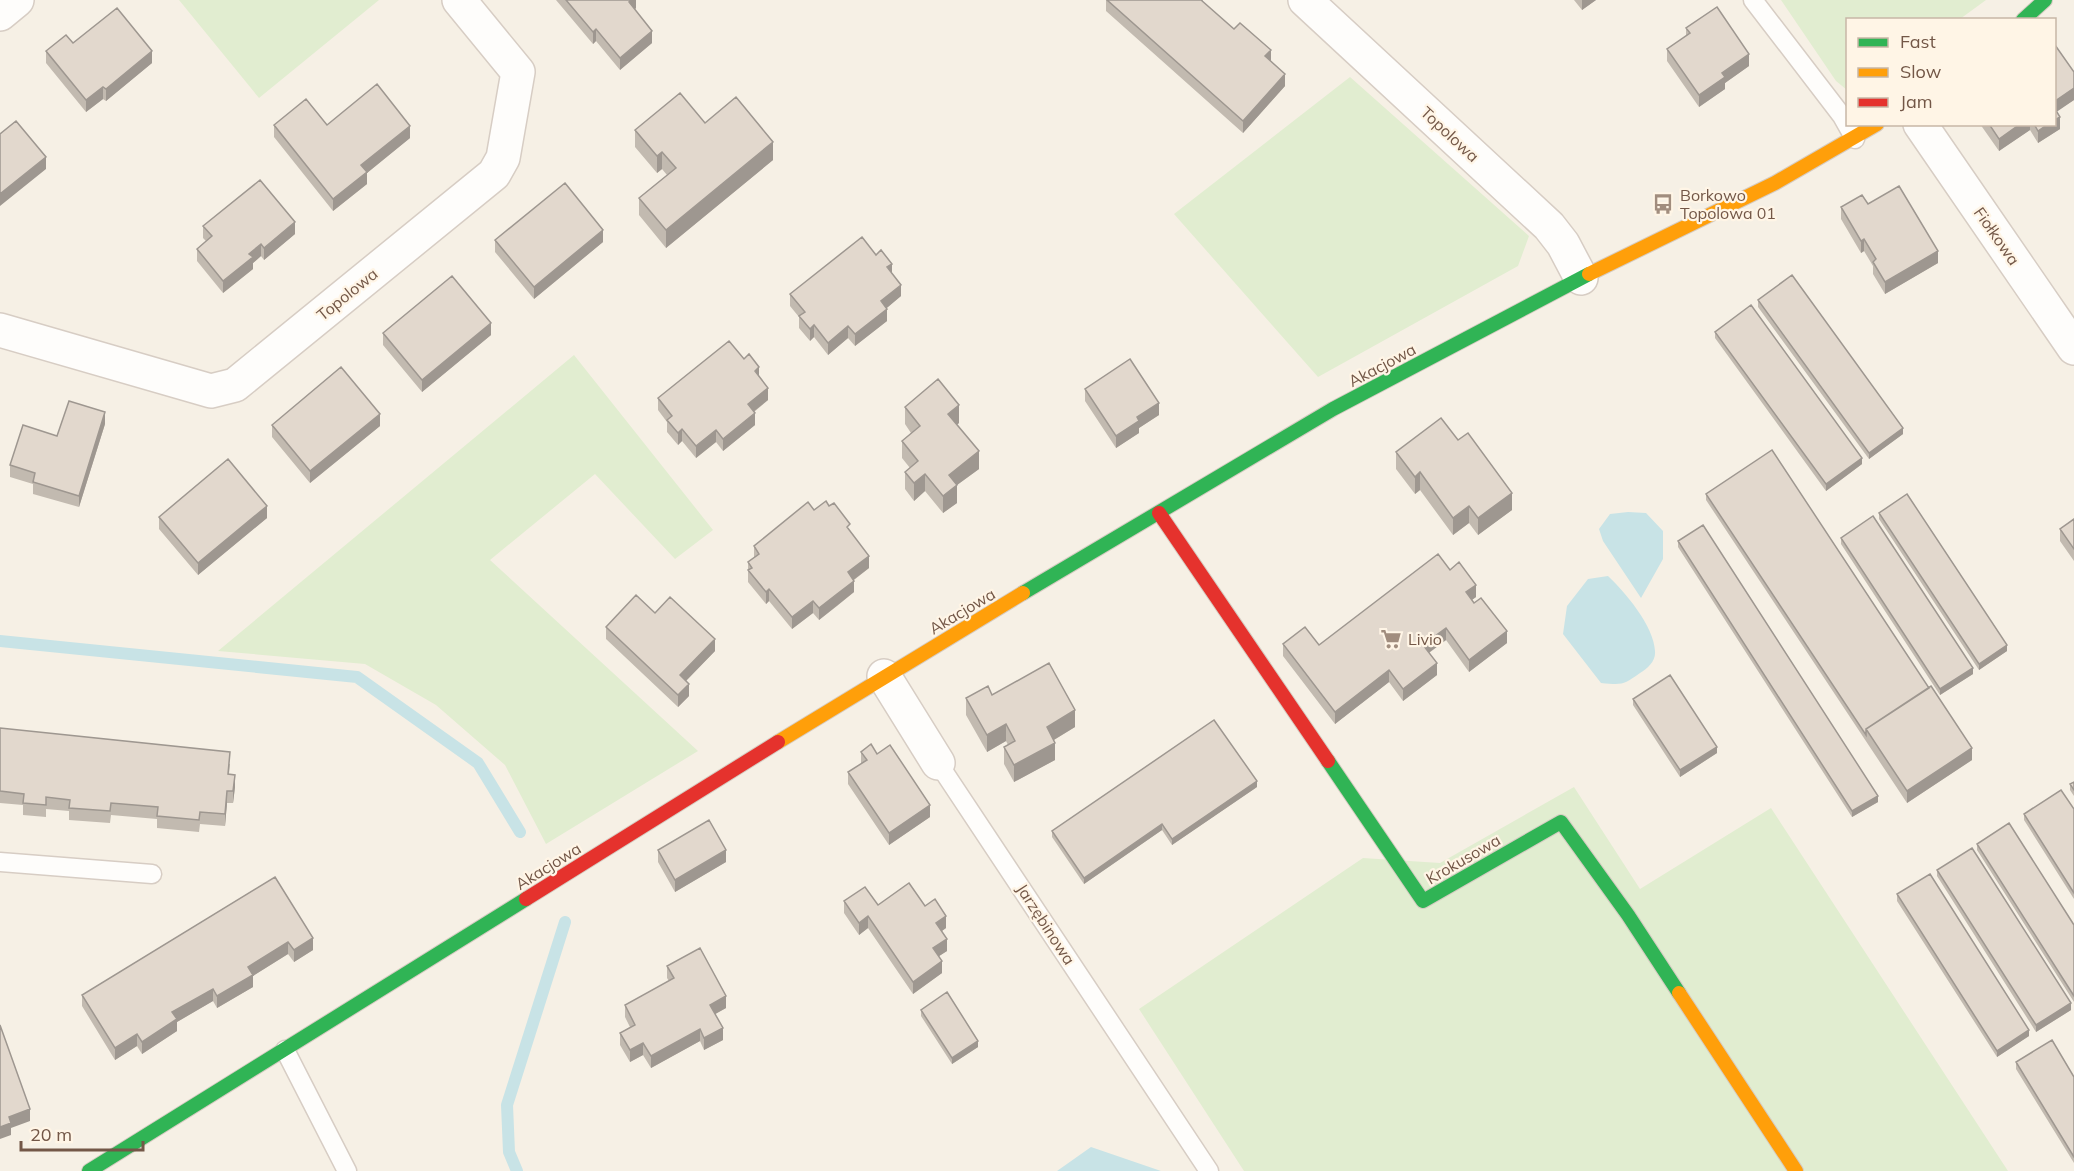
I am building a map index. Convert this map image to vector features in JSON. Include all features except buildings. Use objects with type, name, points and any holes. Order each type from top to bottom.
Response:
[{"type":"street","points":[[0,14],[16,0]]},
{"type":"street","name":"Topolowa","points":[[0,330],[211,391],[235,385],[494,174],[503,158],[518,72],[459,0]]},
{"type":"street","name":"Topolowa","points":[[1305,0],[1549,226],[1563,244],[1581,278]]},
{"type":"street","points":[[2025,18],[2045,0]]},
{"type":"street","name":"Akacjowa","points":[[89,1171],[884,676],[1333,409],[1581,278],[1775,183],[1874,126]]},
{"type":"street","name":"Fiołkowa","points":[[1921,126],[2074,348]]},
{"type":"street","name":"Krokusowa","points":[[1159,513],[1423,901],[1561,822],[1628,915],[1796,1171]]},
{"type":"street","name":"Jarzębinowa","points":[[884,676],[938,763]]},
{"type":"lane","points":[[1753,0],[1846,123]]},
{"type":"lane","points":[[1848,126],[1855,139]]},
{"type":"lane","name":"Jarzębinowa","points":[[938,763],[1209,1171]]},
{"type":"lane","points":[[0,862],[152,873]]},
{"type":"lane","points":[[285,1050],[347,1171]]},
{"type":"green space","points":[[179,0],[379,0],[259,98]]},
{"type":"green space","points":[[1781,0],[1986,0],[1961,18],[1846,18],[1846,89],[1836,81]]},
{"type":"green space","points":[[1350,77],[1529,236],[1518,266],[1318,377],[1174,214]]},
{"type":"green space","points":[[574,355],[713,530],[675,559],[595,474],[490,560],[698,751],[546,844],[505,765],[436,705],[365,664],[218,651]]},
{"type":"green space","points":[[1574,787],[1640,889],[1771,808],[2008,1171],[1244,1171],[1139,1009],[1363,858],[1440,863]]},
{"type":"water","points":[[1646,513],[1663,531],[1663,559],[1641,598],[1603,541],[1599,529],[1610,514]]},
{"type":"water","points":[[1608,576],[1630,600],[1644,621],[1650,631],[1655,651],[1653,661],[1649,666],[1630,680],[1619,684],[1601,683],[1563,634],[1567,606],[1588,579]]},
{"type":"water","points":[[1091,1147],[1161,1171],[1057,1171]]},
{"type":"waterway","points":[[0,641],[357,677],[478,763],[520,832]]},
{"type":"waterway","points":[[517,1171],[509,1152],[507,1105],[565,922]]},
{"type":"traffic: fast","points":[[2025,18],[2045,0]]},
{"type":"traffic: fast","points":[[1023,593],[1333,409],[1589,274]]},
{"type":"traffic: fast","points":[[1328,761],[1423,901],[1561,822],[1628,915],[1679,993]]},
{"type":"traffic: fast","points":[[89,1171],[526,899]]},
{"type":"traffic: slow","points":[[1589,274],[1775,183],[1874,126]]},
{"type":"traffic: slow","points":[[778,742],[1023,593]]},
{"type":"traffic: slow","points":[[1679,993],[1796,1171]]},
{"type":"traffic: jam","points":[[1159,513],[1328,761]]},
{"type":"traffic: jam","points":[[526,899],[778,742]]},
{"type":"place","name":"Borkowo Topolowa 01","points":[[1663,204]]},
{"type":"place","name":"Livio","points":[[1391,639]]}]
